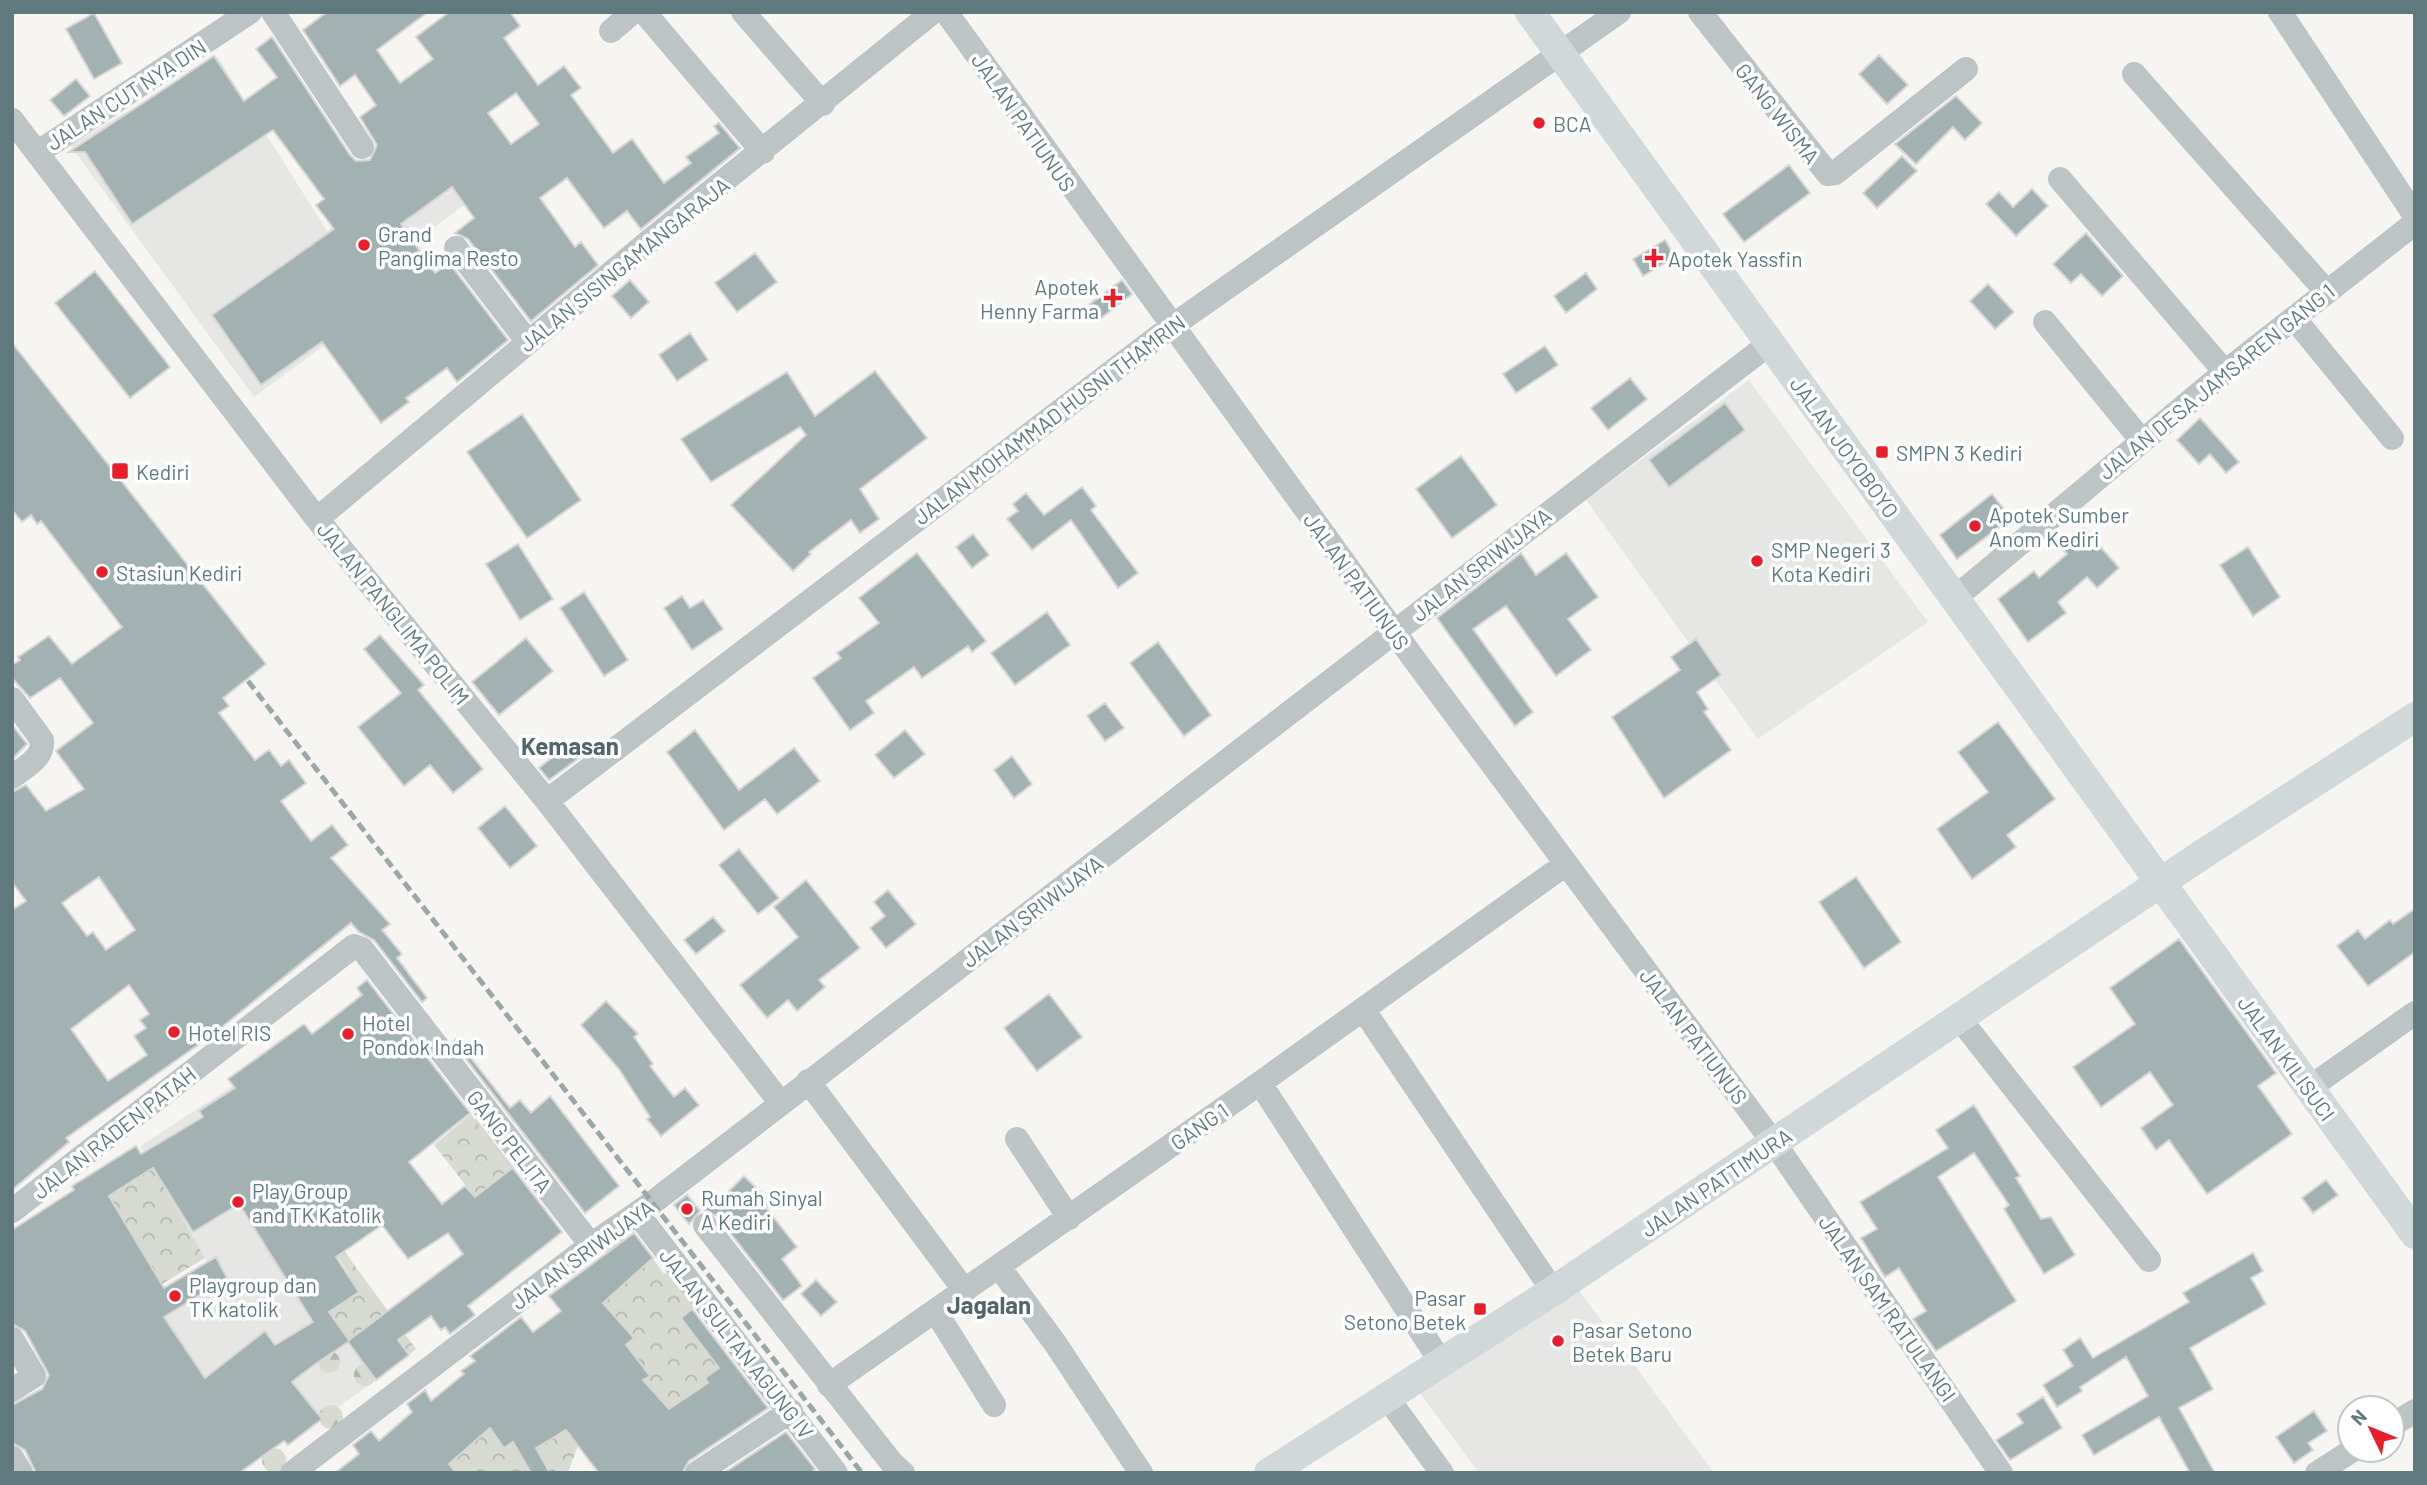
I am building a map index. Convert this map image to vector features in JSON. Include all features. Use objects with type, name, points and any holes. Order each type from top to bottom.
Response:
[{"type":"main road","name":"JALAN JOYOBOYO","points":[[1530,12],[1769,344],[1956,597],[2159,883]]},
{"type":"main road","name":"JALAN PATTIMURA","points":[[1269,1473],[1553,1291],[2159,883],[2415,717]]},
{"type":"main road","name":"JALAN KILISUCI","points":[[2159,883],[2415,1234]]},
{"type":"street","name":"JALAN CUT NYA DIN","points":[[37,153],[250,12]]},
{"type":"street","points":[[274,12],[362,147]]},
{"type":"street","points":[[611,31],[633,12]]},
{"type":"street","points":[[644,12],[763,152]]},
{"type":"street","points":[[743,12],[823,104]]},
{"type":"street","name":"JALAN SISINGAMANGARAJA","points":[[317,519],[528,342],[933,12]]},
{"type":"street","name":"JALAN PATIUNUS","points":[[946,12],[1394,632],[1774,1144]]},
{"type":"street","name":"JALAN MOHAMMAD HUSNI THAMRIN","points":[[547,801],[1172,326],[1619,12]]},
{"type":"street","name":"GANG WISMA","points":[[1700,12],[1828,174],[1835,173],[1966,69]]},
{"type":"street","points":[[2280,12],[2415,216]]},
{"type":"street","points":[[2134,74],[2326,291]]},
{"type":"street","name":"JALAN PANGLIMA POLIM","points":[[12,120],[317,519],[547,801],[780,1102]]},
{"type":"street","points":[[2060,179],[2225,372]]},
{"type":"street","name":"JALAN DESA JAMSAREN GANG 1","points":[[1956,597],[2225,372],[2415,223]]},
{"type":"street","points":[[456,248],[528,342]]},
{"type":"street","points":[[2294,318],[2392,438]]},
{"type":"street","points":[[2046,322],[2142,441]]},
{"type":"street","name":"JALAN SRIWIJAYA","points":[[292,1473],[591,1245],[638,1213],[1769,344]]},
{"type":"street","points":[[12,699],[42,740],[43,747],[37,758],[12,777]]},
{"type":"street","name":"GANG 1","points":[[829,1385],[1260,1083],[1566,864]]},
{"type":"street","name":"GANG PELITA","points":[[347,949],[354,946],[362,949],[591,1245]]},
{"type":"street","name":"JALAN RADEN PATAH","points":[[12,1211],[347,949]]},
{"type":"street","points":[[1363,1009],[1553,1291]]},
{"type":"street","points":[[2309,1088],[2415,1013]]},
{"type":"street","points":[[1960,1019],[2149,1261]]},
{"type":"street","points":[[808,1081],[965,1291]]},
{"type":"street","points":[[1260,1083],[1441,1362]]},
{"type":"street","points":[[1017,1139],[1069,1218]]},
{"type":"street","name":"JALAN SAM RATULANGI","points":[[1774,1144],[2001,1473]]},
{"type":"street","name":"JALAN SULTAN AGUNG IV","points":[[638,1213],[791,1410],[836,1473]]},
{"type":"street","points":[[705,1225],[829,1385],[903,1473]]},
{"type":"street","points":[[999,1267],[1055,1343],[1141,1473]]},
{"type":"street","points":[[936,1312],[994,1405]]},
{"type":"street","points":[[12,1339],[34,1376],[12,1390]]},
{"type":"street","points":[[1386,1396],[1442,1473]]},
{"type":"street","points":[[697,1473],[791,1410]]},
{"type":"street","points":[[12,1458],[21,1473]]},
{"type":"street","points":[[2317,1473],[2336,1461]]},
{"type":"shaded area","points":[[218,58],[327,231],[464,137],[496,182],[415,241],[433,266],[254,397],[70,145]]},
{"type":"shaded area","name":"SMP Negeri 3 Kota Kediri","points":[[1749,380],[1928,622],[1758,739],[1586,500]]},
{"type":"shaded area","name":"Play Group and TK Katolik","points":[[233,1086],[359,1292],[329,1312],[376,1380],[322,1419],[268,1351],[178,1419],[112,1322],[207,1262],[140,1146]]},
{"type":"shaded area","name":"Pasar Setono Betek Baru","points":[[1579,1290],[1714,1473],[1479,1473],[1419,1392]]},
{"type":"green space","points":[[471,1114],[515,1175],[491,1185],[475,1197],[434,1145]]},
{"type":"green space","points":[[108,1165],[123,1187],[153,1168],[205,1258],[162,1284],[94,1172]]},
{"type":"green space","points":[[619,1233],[630,1247],[647,1251],[664,1274],[676,1266],[702,1301],[682,1318],[719,1369],[710,1387],[669,1409],[643,1380],[650,1375],[626,1345],[634,1338],[603,1303],[628,1280],[601,1248]]},
{"type":"green space","points":[[344,1251],[416,1349],[409,1355],[391,1330],[349,1340],[329,1312],[359,1292],[338,1256]]},
{"type":"green space","points":[[329,1351],[337,1354],[340,1362],[337,1370],[329,1373],[321,1370],[318,1362],[321,1354]]},
{"type":"green space","points":[[365,1364],[373,1367],[376,1375],[373,1383],[365,1386],[357,1383],[354,1375],[357,1367]]},
{"type":"green space","points":[[331,1405],[339,1409],[343,1417],[339,1425],[331,1429],[323,1425],[319,1417],[323,1409]]},
{"type":"green space","points":[[554,1416],[578,1445],[568,1473],[550,1473],[547,1468],[539,1473],[456,1473],[449,1464],[490,1428],[504,1448],[513,1442],[522,1456],[555,1437]]},
{"type":"green space","points":[[274,1448],[282,1452],[286,1460],[282,1468],[274,1472],[266,1468],[262,1460],[266,1452]]},
{"type":"building","points":[[327,12],[428,12],[377,50],[400,83],[433,59],[416,37],[449,12],[510,12],[520,26],[504,38],[538,85],[564,66],[581,88],[571,95],[613,153],[632,139],[664,183],[691,163],[686,157],[719,133],[714,126],[719,123],[740,148],[641,229],[627,211],[604,228],[567,178],[540,198],[575,247],[581,242],[598,265],[531,321],[468,239],[455,233],[474,218],[452,187],[401,224],[435,273],[449,263],[508,340],[457,382],[447,368],[406,398],[409,402],[381,423],[322,342],[261,385],[212,315],[334,229],[316,205],[324,199],[273,130],[132,224],[85,152],[69,152],[214,56],[244,101],[277,77],[256,49],[272,37],[350,155],[356,161],[370,160],[377,145],[360,117],[376,105],[355,75],[340,86],[303,30]],"holes":[[[516,93],[539,124],[511,144],[488,113]]]},
{"type":"building","points":[[94,13],[122,63],[94,79],[66,29]]},
{"type":"building","points":[[1879,55],[1908,85],[1887,104],[1859,74]]},
{"type":"building","points":[[76,79],[90,96],[64,116],[50,100]]},
{"type":"building","points":[[1956,96],[1982,123],[1965,140],[1953,127],[1916,164],[1895,144]]},
{"type":"building","points":[[1902,156],[1917,171],[1877,208],[1863,193]]},
{"type":"building","points":[[1789,165],[1810,193],[1744,242],[1723,214]]},
{"type":"building","points":[[2032,189],[2048,206],[2016,236],[1986,204],[1999,192],[2013,207]]},
{"type":"building","points":[[2086,233],[2123,276],[2102,296],[2081,274],[2071,283],[2053,264]]},
{"type":"building","name":"Apotek Yassfin","points":[[1665,240],[1675,257],[1643,276],[1633,259]]},
{"type":"building","points":[[755,253],[777,282],[737,312],[715,283]]},
{"type":"building","points":[[95,271],[170,367],[130,398],[55,303]]},
{"type":"building","points":[[1586,273],[1597,289],[1566,313],[1554,296]]},
{"type":"building","points":[[630,280],[649,302],[631,318],[612,296]]},
{"type":"building","name":"Apotek Henny Farma","points":[[1122,280],[1132,294],[1101,318],[1090,304]]},
{"type":"building","points":[[1988,284],[2014,312],[1995,329],[1970,301]]},
{"type":"building","points":[[690,333],[708,360],[677,381],[659,355]]},
{"type":"building","points":[[12,343],[266,664],[223,698],[229,706],[219,713],[255,760],[269,750],[281,766],[289,760],[306,783],[281,801],[311,841],[332,825],[348,845],[331,858],[390,924],[382,930],[402,954],[397,958],[427,998],[422,1002],[374,940],[359,932],[351,923],[212,1035],[66,1138],[69,1142],[12,1190],[12,910],[26,901],[12,882],[12,792],[26,785],[46,811],[84,789],[56,751],[93,723],[60,678],[30,698],[12,678],[12,665],[20,660],[18,657],[49,636],[72,664],[122,627],[41,521],[37,524],[31,515],[22,522],[12,510]],"holes":[[[99,877],[135,930],[106,950],[93,932],[87,936],[62,903]],[[129,985],[149,1014],[140,1020],[146,1028],[134,1036],[147,1055],[108,1081],[71,1029]]]},
{"type":"building","points":[[1545,346],[1558,365],[1516,393],[1503,374]]},
{"type":"building","points":[[875,371],[927,438],[860,489],[879,519],[860,533],[851,520],[809,552],[811,554],[793,571],[731,505],[806,435],[800,427],[711,482],[681,439],[787,372],[815,416]]},
{"type":"building","points":[[1630,378],[1647,399],[1608,430],[1591,408]]},
{"type":"building","points":[[1725,403],[1745,430],[1669,487],[1649,460]]},
{"type":"building","points":[[522,414],[581,500],[527,538],[467,452]]},
{"type":"building","points":[[2200,418],[2239,462],[2226,473],[2210,454],[2199,464],[2177,440]]},
{"type":"building","points":[[1461,456],[1497,505],[1452,538],[1416,489]]},
{"type":"building","points":[[1082,487],[1096,506],[1091,510],[1138,573],[1118,588],[1071,520],[1032,550],[1007,519],[1018,511],[1013,504],[1026,493],[1044,515]]},
{"type":"building","name":"Apotek Sumber Anom Kediri","points":[[1992,494],[2011,518],[1957,559],[1940,535]]},
{"type":"building","points":[[2084,528],[2119,568],[2097,588],[2087,577],[2058,602],[2066,613],[2028,642],[1998,599],[2034,571],[2039,578],[2067,554],[2061,548]]},
{"type":"building","points":[[973,534],[989,555],[972,568],[956,547]]},
{"type":"building","points":[[518,544],[553,599],[520,620],[486,564]]},
{"type":"building","points":[[2248,547],[2280,597],[2253,616],[2220,565]]},
{"type":"building","points":[[917,553],[986,641],[972,652],[968,646],[922,678],[914,667],[866,701],[874,713],[850,730],[813,678],[841,658],[837,653],[879,623],[859,598]]},
{"type":"building","points":[[1521,553],[1536,575],[1566,553],[1598,597],[1568,619],[1591,650],[1556,676],[1506,606],[1473,629],[1533,712],[1515,726],[1437,618]]},
{"type":"building","points":[[584,592],[628,660],[604,676],[560,608]]},
{"type":"building","points":[[682,596],[690,608],[703,600],[723,629],[692,650],[664,608]]},
{"type":"building","points":[[1047,612],[1070,645],[1015,685],[991,653]]},
{"type":"building","points":[[380,635],[424,685],[418,690],[483,769],[453,793],[430,765],[404,786],[358,727],[401,693],[364,649]]},
{"type":"building","points":[[526,638],[553,671],[499,715],[472,682]]},
{"type":"building","points":[[1696,639],[1721,675],[1697,692],[1708,709],[1704,712],[1731,750],[1664,798],[1612,717],[1680,670],[1671,657]]},
{"type":"building","points":[[1158,642],[1211,715],[1184,736],[1130,663]]},
{"type":"building","points":[[1105,703],[1124,728],[1105,741],[1087,716]]},
{"type":"building","points":[[1998,722],[2055,799],[2007,835],[2016,847],[1972,879],[1937,829],[1988,792],[1958,752]]},
{"type":"building","points":[[12,725],[27,744],[12,759]]},
{"type":"building","points":[[695,730],[739,790],[794,748],[820,781],[777,814],[765,799],[724,830],[667,752]]},
{"type":"building","points":[[905,730],[925,754],[894,778],[875,755]]},
{"type":"building","points":[[572,741],[583,755],[549,780],[539,768]]},
{"type":"building","points":[[1012,756],[1032,784],[1014,798],[994,770]]},
{"type":"building","points":[[505,806],[537,846],[510,868],[478,828]]},
{"type":"building","points":[[739,849],[779,898],[758,914],[719,865]]},
{"type":"building","points":[[1856,877],[1901,942],[1864,968],[1819,902]]},
{"type":"building","points":[[806,880],[860,948],[819,980],[825,987],[797,1011],[788,1000],[767,1018],[740,985],[798,937],[774,907]]},
{"type":"building","points":[[888,890],[916,924],[886,948],[870,928],[885,916],[874,902]]},
{"type":"building","points":[[2415,909],[2415,952],[2368,986],[2337,946],[2358,930],[2365,939],[2390,920],[2393,924]]},
{"type":"building","points":[[713,917],[725,931],[696,954],[684,940]]},
{"type":"building","points":[[2179,939],[2276,1073],[2258,1086],[2292,1134],[2207,1194],[2169,1140],[2156,1150],[2141,1128],[2173,1105],[2150,1072],[2101,1107],[2073,1067],[2135,1024],[2110,988]]},
{"type":"building","points":[[367,980],[470,1113],[409,1162],[442,1204],[465,1186],[475,1197],[511,1169],[475,1119],[562,1232],[468,1306],[475,1315],[450,1334],[445,1327],[441,1330],[431,1316],[398,1340],[409,1355],[376,1380],[348,1342],[314,1365],[292,1382],[322,1419],[288,1445],[284,1441],[239,1473],[36,1473],[25,1450],[12,1443],[12,1405],[42,1389],[49,1375],[25,1331],[12,1324],[12,1230],[74,1190],[72,1186],[136,1146],[141,1154],[203,1117],[199,1111],[235,1088],[228,1079],[304,1024],[312,1034],[362,995],[357,988]],"holes":[[[153,1168],[193,1232],[239,1204],[313,1322],[275,1345],[265,1331],[205,1378],[164,1317],[227,1278],[216,1257],[164,1288],[109,1196]],[[382,1225],[408,1259],[448,1233],[463,1254],[349,1340],[329,1312],[359,1292],[336,1257]]]},
{"type":"building","points":[[1049,994],[1082,1037],[1037,1071],[1004,1028]]},
{"type":"building","points":[[606,1001],[638,1034],[634,1037],[653,1064],[650,1066],[674,1097],[685,1088],[699,1105],[661,1136],[647,1119],[650,1117],[619,1069],[581,1025]]},
{"type":"building","points":[[456,1039],[510,1108],[520,1100],[531,1113],[550,1096],[619,1186],[585,1213],[453,1042]]},
{"type":"building","points":[[1974,1105],[2020,1176],[2016,1178],[2041,1219],[2051,1217],[2075,1255],[2044,1274],[2004,1209],[2009,1205],[1974,1153],[1938,1177],[2016,1301],[1936,1351],[1913,1319],[1926,1311],[1899,1268],[1885,1277],[1861,1238],[1877,1229],[1860,1202],[1948,1148],[1936,1130]]},
{"type":"building","points":[[744,1176],[772,1203],[766,1208],[797,1247],[782,1259],[802,1286],[783,1300],[717,1216],[701,1208],[719,1193],[723,1197]]},
{"type":"building","points":[[2326,1180],[2338,1195],[2313,1213],[2302,1198]]},
{"type":"building","name":"Rumah Sinyal A Kediri","points":[[687,1195],[700,1211],[689,1224],[674,1205]]},
{"type":"building","points":[[634,1233],[653,1258],[603,1303],[634,1338],[626,1345],[650,1376],[643,1380],[669,1409],[708,1383],[705,1378],[719,1368],[681,1318],[692,1309],[768,1408],[689,1461],[682,1473],[599,1473],[566,1430],[536,1448],[550,1473],[531,1473],[513,1442],[504,1448],[490,1428],[449,1464],[456,1473],[335,1473],[359,1454],[353,1445],[371,1431],[379,1441],[412,1412],[407,1404],[425,1390],[431,1401],[464,1374],[461,1371],[475,1361],[470,1356],[521,1317],[533,1332],[561,1311],[549,1296]]},
{"type":"building","points":[[2253,1253],[2263,1271],[2251,1278],[2266,1304],[2190,1348],[2213,1389],[2179,1408],[2215,1473],[2190,1473],[2159,1417],[2094,1455],[2082,1435],[2148,1396],[2126,1357],[2080,1387],[2082,1391],[2057,1407],[2043,1385],[2073,1366],[2063,1350],[2080,1338],[2093,1358],[2189,1302],[2183,1293]]},
{"type":"building","points":[[816,1280],[837,1302],[821,1316],[801,1294]]},
{"type":"building","points":[[2043,1397],[2062,1428],[2010,1460],[1996,1440],[2023,1423],[2017,1414]]},
{"type":"building","points":[[2314,1411],[2327,1431],[2308,1443],[2313,1450],[2294,1463],[2276,1437]]},
{"type":"building","points":[[786,1432],[815,1469],[810,1473],[724,1473]]},
{"type":"railway","points":[[248,681],[862,1473]]},
{"type":"place","name":"BCA","points":[[1539,123]]},
{"type":"place","name":"Grand Panglima Resto","points":[[364,245]]},
{"type":"place","name":"Apotek Yassfin","points":[[1654,258]]},
{"type":"place","name":"Apotek Henny Farma","points":[[1113,298]]},
{"type":"place","name":"SMPN 3 Kediri","points":[[1882,452]]},
{"type":"place","name":"Kediri","points":[[120,471]]},
{"type":"place","name":"Apotek Sumber Anom Kediri","points":[[1975,526]]},
{"type":"place","name":"SMP Negeri 3 Kota Kediri","points":[[1757,561]]},
{"type":"place","name":"Stasiun Kediri","points":[[102,572]]},
{"type":"place","name":"Hotel RIS","points":[[174,1032]]},
{"type":"place","name":"Hotel Pondok Indah","points":[[348,1034]]},
{"type":"place","name":"Play Group and TK Katolik","points":[[238,1202]]},
{"type":"place","name":"Rumah Sinyal A Kediri","points":[[687,1209]]},
{"type":"place","name":"Playgroup dan TK katolik","points":[[175,1296]]},
{"type":"place","name":"Pasar Setono Betek","points":[[1480,1309]]},
{"type":"place","name":"Pasar Setono Betek Baru","points":[[1558,1341]]},
{"type":"district","name":"Kemasan","points":[[570,745]]},
{"type":"district","name":"Jagalan","points":[[989,1304]]}]
